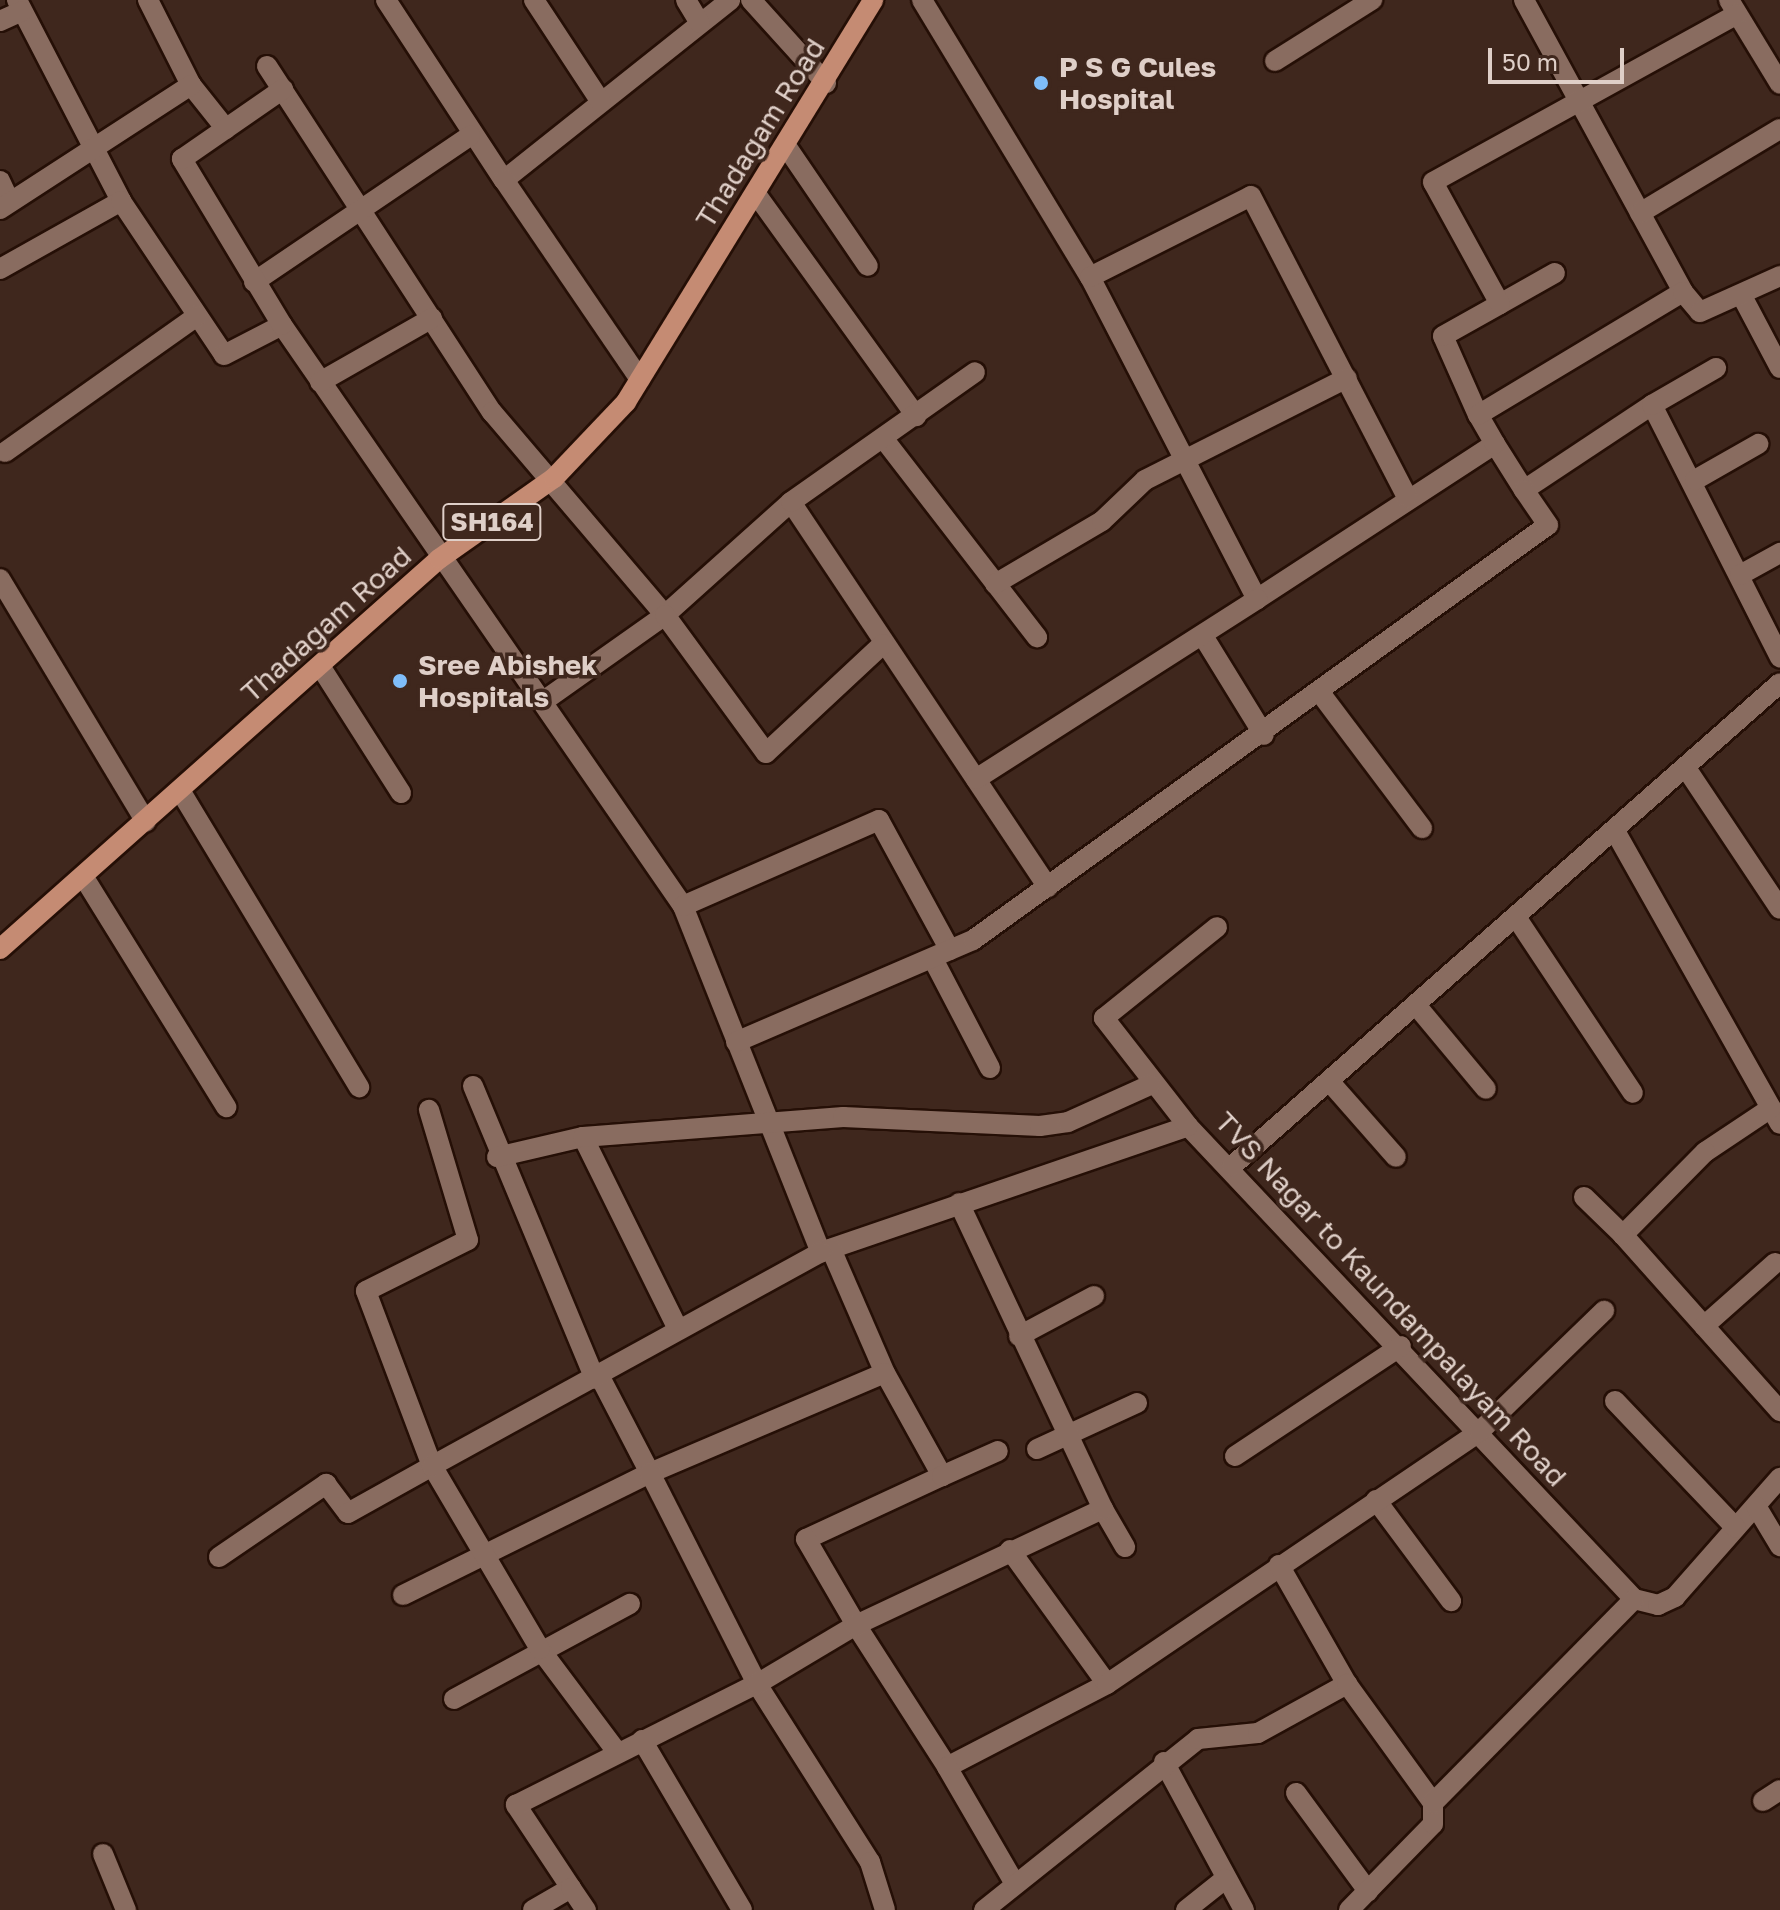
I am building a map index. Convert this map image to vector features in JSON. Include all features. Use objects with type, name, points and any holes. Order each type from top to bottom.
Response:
[{"type":"main road","name":"Thadagam Road","points":[[0,949],[322,669],[439,559],[554,478],[640,379],[826,83],[873,0]]},
{"type":"street","points":[[148,0],[191,85],[226,129]]},
{"type":"street","points":[[386,0],[470,136],[504,180],[640,379]]},
{"type":"street","points":[[534,0],[601,102]]},
{"type":"street","points":[[686,0],[700,23]]},
{"type":"street","points":[[504,180],[730,0]]},
{"type":"street","points":[[751,0],[826,83]]},
{"type":"street","points":[[922,0],[1090,277],[1188,458],[1257,599]]},
{"type":"street","points":[[1335,0],[1347,17]]},
{"type":"street","points":[[1275,61],[1372,0]]},
{"type":"street","points":[[1524,0],[1582,95],[1683,292],[1700,312],[1743,298],[1780,276]]},
{"type":"street","points":[[0,21],[20,5],[121,201],[224,355],[282,325]]},
{"type":"street","points":[[1500,304],[1433,182],[1733,7],[1780,84]]},
{"type":"street","points":[[267,66],[359,213],[492,412],[554,478],[665,615],[766,753],[883,644]]},
{"type":"street","points":[[0,181],[5,205],[191,85]]},
{"type":"street","points":[[283,89],[182,159],[254,282],[320,382],[439,559],[545,700],[683,906],[736,1042],[826,1251],[885,1373],[942,1476]]},
{"type":"street","points":[[1640,213],[1780,129]]},
{"type":"street","points":[[254,282],[470,136]]},
{"type":"street","points":[[786,146],[868,266]]},
{"type":"street","points":[[756,194],[916,416]]},
{"type":"street","points":[[1090,277],[1251,196],[1407,497]]},
{"type":"street","points":[[0,269],[121,201]]},
{"type":"street","points":[[736,1042],[942,955],[1048,887],[1264,735],[1548,525],[1478,415],[1443,336],[1555,273]]},
{"type":"street","points":[[1478,415],[1683,292]]},
{"type":"street","points":[[1743,298],[1780,368]]},
{"type":"street","points":[[5,452],[197,316]]},
{"type":"street","points":[[320,382],[432,318]]},
{"type":"street","points":[[1524,490],[1652,405],[1716,368]]},
{"type":"street","points":[[545,700],[665,615],[791,502],[975,372]]},
{"type":"street","points":[[995,584],[1102,521],[1145,480],[1347,378]]},
{"type":"street","points":[[1652,405],[1695,480],[1780,657]]},
{"type":"street","points":[[883,438],[1037,637]]},
{"type":"street","points":[[976,779],[1203,636],[1407,497],[1495,444]]},
{"type":"street","points":[[1695,480],[1758,444]]},
{"type":"street","points":[[791,502],[1048,887]]},
{"type":"street","points":[[1740,575],[1780,553]]},
{"type":"street","points":[[0,579],[146,822]]},
{"type":"street","points":[[1203,636],[1264,735]]},
{"type":"street","points":[[322,669],[401,793]]},
{"type":"street","points":[[1232,1166],[1780,683]]},
{"type":"street","points":[[1321,694],[1422,828]]},
{"type":"street","points":[[1686,768],[1780,909]]},
{"type":"street","points":[[181,792],[359,1087]]},
{"type":"street","points":[[683,906],[879,820],[990,1068]]},
{"type":"street","points":[[1615,831],[1775,1116],[1705,1152],[1623,1235]]},
{"type":"street","points":[[83,876],[226,1107]]},
{"type":"street","points":[[1516,917],[1633,1093]]},
{"type":"street","points":[[1188,1126],[1150,1085],[1104,1018],[1217,927]]},
{"type":"street","points":[[1416,1005],[1486,1089]]},
{"type":"street","points":[[1329,1081],[1396,1157]]},
{"type":"street","points":[[497,1157],[583,1137],[771,1125],[843,1117],[1040,1126],[1068,1122],[1150,1085]]},
{"type":"street","points":[[473,1086],[497,1157],[598,1378],[757,1684],[870,1862],[885,1910]]},
{"type":"street","points":[[429,1110],[468,1240],[366,1291],[432,1466],[540,1649],[617,1752]]},
{"type":"street","name":"TVS Nagar to Kaundampalayam Road","points":[[219,1557],[326,1484],[348,1513],[598,1378],[677,1327],[826,1251],[1188,1126],[1232,1166],[1634,1599]]},
{"type":"street","points":[[583,1137],[677,1327]]},
{"type":"street","points":[[1584,1197],[1623,1235],[1780,1411]]},
{"type":"street","points":[[959,1203],[1065,1437],[1125,1547]]},
{"type":"street","points":[[1704,1326],[1775,1263]]},
{"type":"street","points":[[1019,1336],[1094,1296]]},
{"type":"street","points":[[947,1767],[1107,1684],[1480,1431],[1604,1311]]},
{"type":"street","points":[[1235,1456],[1401,1346]]},
{"type":"street","points":[[403,1595],[483,1551],[650,1473],[885,1373]]},
{"type":"street","points":[[1615,1401],[1736,1528]]},
{"type":"street","points":[[1037,1449],[1137,1403]]},
{"type":"street","points":[[998,1451],[806,1539],[856,1625],[947,1767],[1015,1884]]},
{"type":"street","points":[[1433,1803],[1634,1599],[1658,1605],[1675,1597],[1780,1478]]},
{"type":"street","points":[[1376,1500],[1451,1601]]},
{"type":"street","points":[[1756,1506],[1780,1546]]},
{"type":"street","points":[[586,1910],[516,1805],[757,1684],[856,1625],[1010,1550],[1103,1509]]},
{"type":"street","points":[[1010,1550],[1107,1684]]},
{"type":"street","points":[[1279,1565],[1347,1684],[1433,1803],[1433,1824],[1349,1910]]},
{"type":"street","points":[[454,1699],[540,1649],[630,1604]]},
{"type":"street","points":[[984,1910],[1164,1762],[1198,1739],[1258,1733],[1347,1684]]},
{"type":"street","points":[[642,1740],[742,1910]]},
{"type":"street","points":[[1164,1762],[1244,1910]]},
{"type":"street","points":[[1296,1793],[1368,1891]]},
{"type":"street","points":[[103,1854],[126,1910]]},
{"type":"street","points":[[1186,1910],[1225,1879]]},
{"type":"street","points":[[533,1910],[571,1888]]},
{"type":"place","name":"P S G Cules Hospital","points":[[1041,83]]},
{"type":"place","name":"Sree Abishek Hospitals","points":[[400,681]]}]
